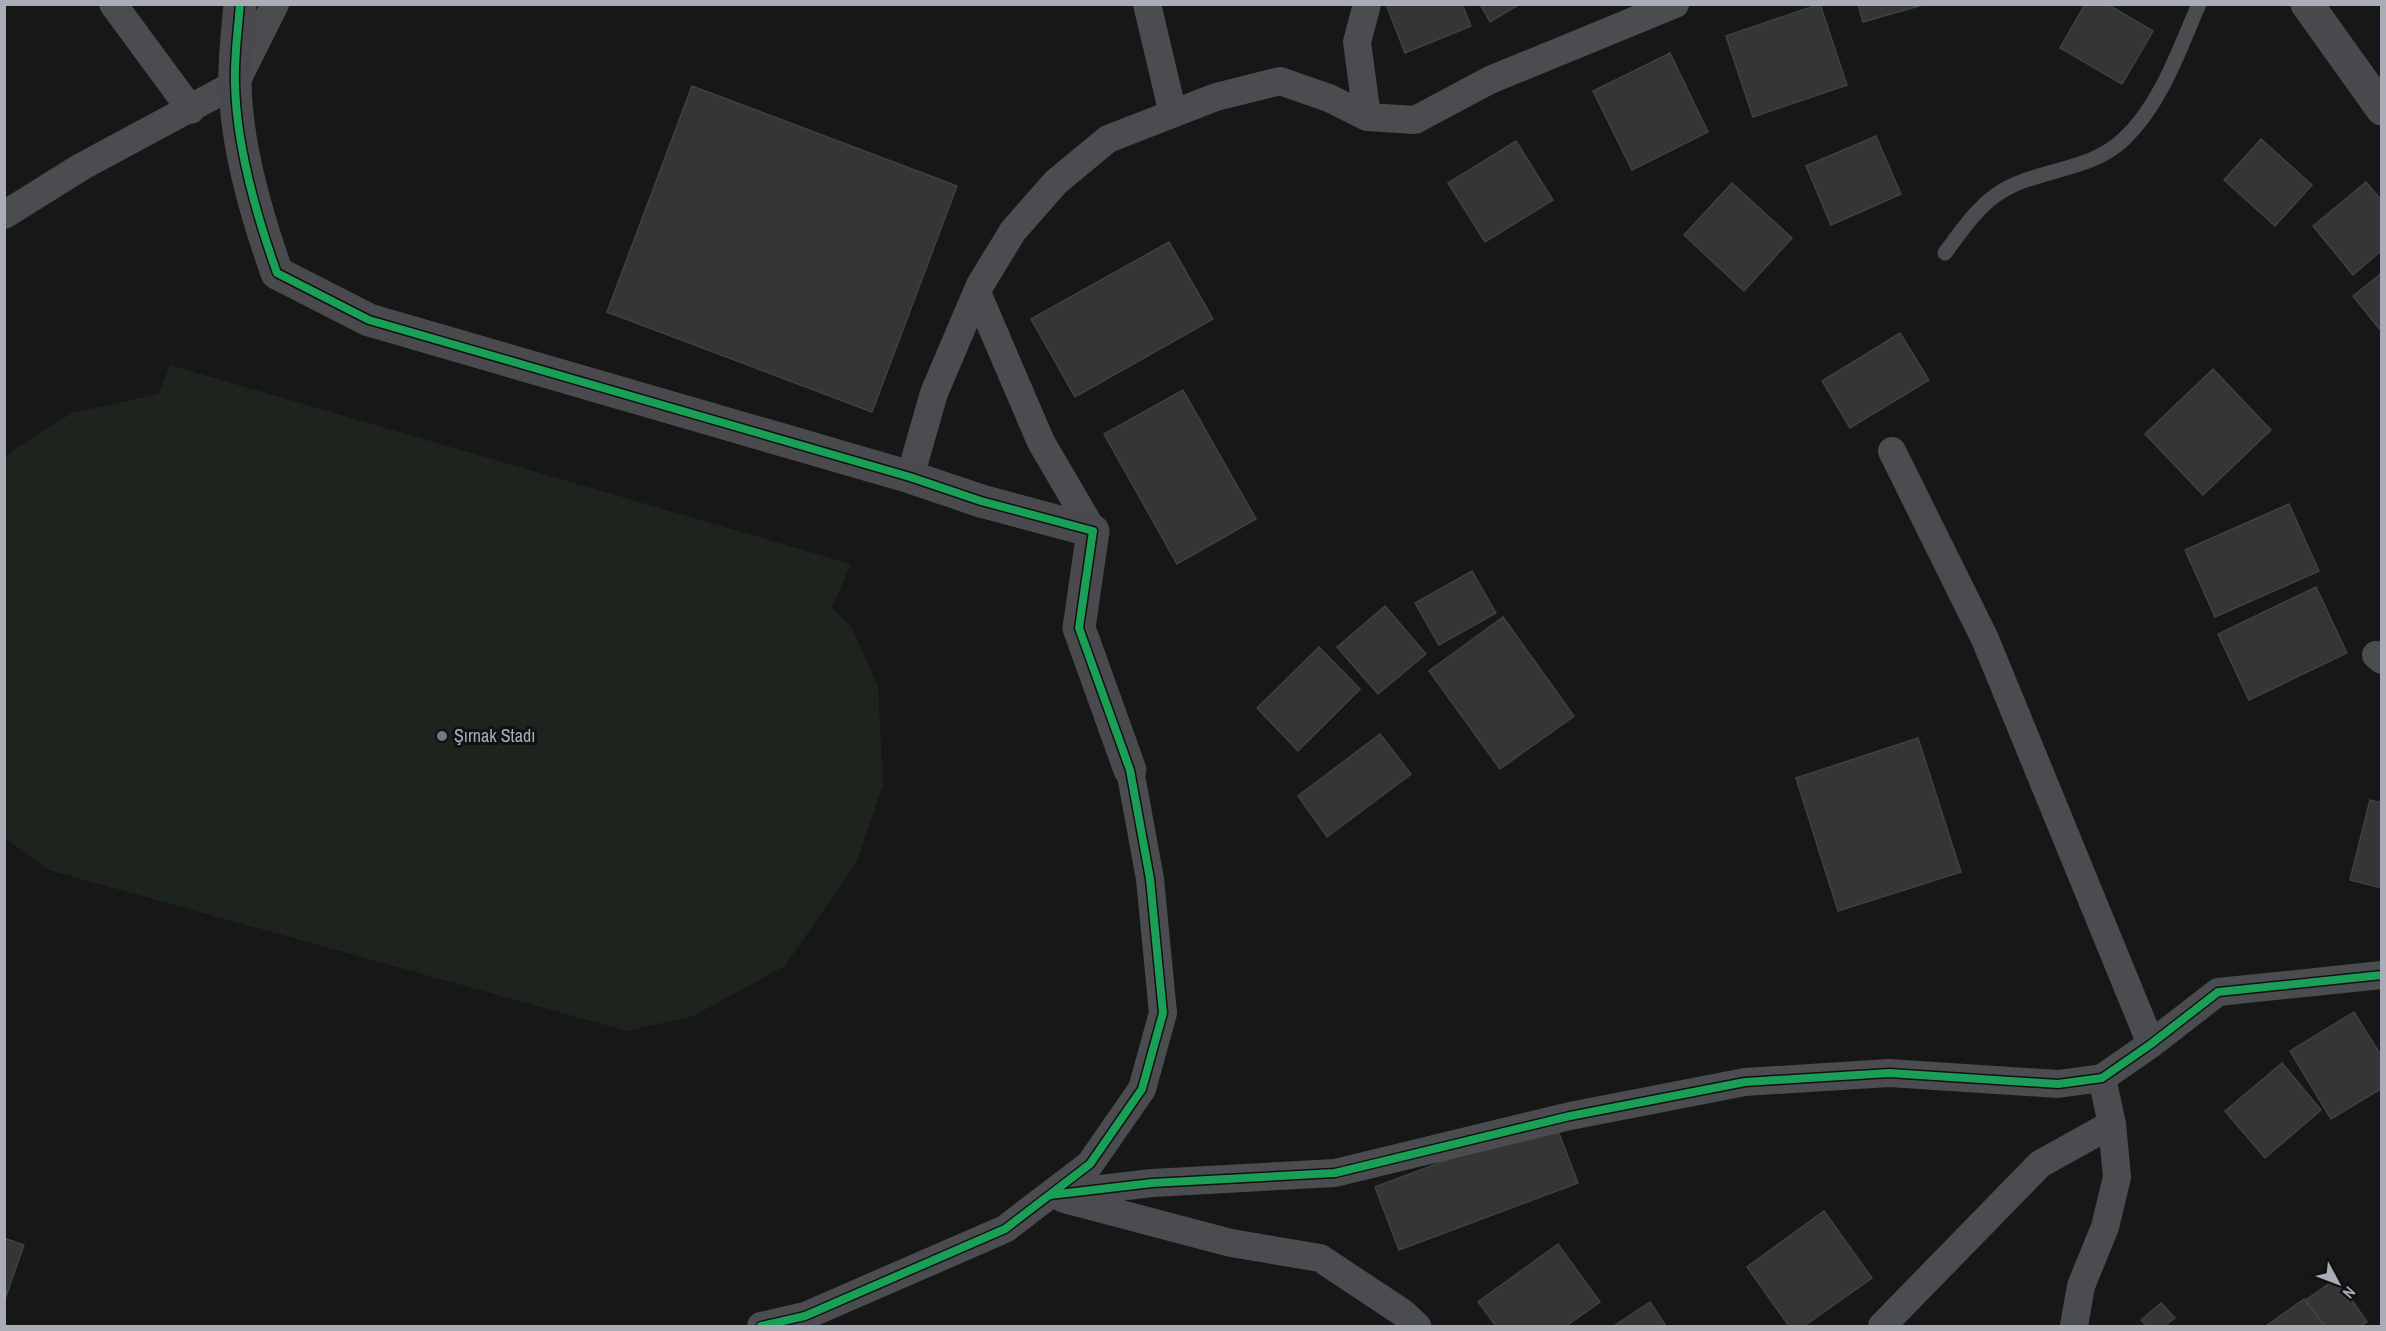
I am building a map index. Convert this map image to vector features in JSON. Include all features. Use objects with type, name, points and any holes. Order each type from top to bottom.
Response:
[{"type":"street","points":[[113,4],[190,110]]},
{"type":"street","points":[[240,4],[235,84],[258,221],[277,273],[369,320],[910,477],[981,501],[1093,531]]},
{"type":"street","points":[[4,215],[81,167],[235,84],[275,4]]},
{"type":"street","points":[[1147,4],[1173,114]]},
{"type":"street","points":[[1367,4],[1357,42],[1367,117]]},
{"type":"street","points":[[910,477],[934,393],[978,296],[980,285],[1013,231],[1056,182],[1108,139],[1216,97],[1280,81],[1329,98],[1367,117],[1415,120],[1490,80],[1675,4]]},
{"type":"street","points":[[2307,4],[2382,109]]},
{"type":"street","points":[[761,1326],[805,1316],[1005,1230],[1090,1164],[1142,1089],[1163,1013],[1150,879],[1130,770],[1079,627],[1093,531],[1041,442],[978,296]]},
{"type":"street","points":[[1892,451],[1985,639],[2151,1044]]},
{"type":"street","points":[[1050,1195],[1152,1183],[1335,1173],[1570,1116],[1745,1082],[1889,1073],[2058,1084],[2102,1078],[2151,1044],[2218,992],[2382,975]]},
{"type":"street","points":[[2074,1326],[2081,1286],[2105,1227],[2117,1177],[2112,1124],[2102,1078]]},
{"type":"street","points":[[1882,1326],[2040,1164],[2112,1124]]},
{"type":"street","points":[[1050,1195],[1231,1243],[1320,1258],[1404,1313],[1417,1326]]},
{"type":"lane","points":[[1945,253],[1975,214],[1997,195],[2102,156],[2124,139],[2148,111],[2175,61],[2199,4]]},
{"type":"shaded area","name":"Şırnak Stadı","points":[[170,365],[851,564],[832,607],[852,628],[878,686],[883,785],[856,863],[785,966],[693,1016],[627,1031],[49,870],[5,838],[5,460],[11,451],[72,413],[159,394]]},
{"type":"building","points":[[1386,4],[1462,4],[1471,26],[1405,53]]},
{"type":"building","points":[[1480,4],[1520,4],[1490,22]]},
{"type":"building","points":[[1820,4],[1847,85],[1753,117],[1726,36]]},
{"type":"building","points":[[1858,4],[1926,4],[1863,22]]},
{"type":"building","points":[[2085,4],[2107,4],[2153,31],[2122,84],[2060,48]]},
{"type":"building","points":[[1670,53],[1708,132],[1632,170],[1593,91]]},
{"type":"building","points":[[692,86],[957,186],[872,412],[607,312]]},
{"type":"building","points":[[1876,136],[1901,194],[1831,225],[1806,166]]},
{"type":"building","points":[[2261,139],[2312,185],[2275,226],[2224,180]]},
{"type":"building","points":[[1516,141],[1553,200],[1485,242],[1448,183]]},
{"type":"building","points":[[2366,182],[2382,201],[2382,250],[2353,275],[2313,226]]},
{"type":"building","points":[[1732,183],[1792,238],[1744,291],[1684,235]]},
{"type":"building","points":[[1169,242],[1213,319],[1075,397],[1031,319]]},
{"type":"building","points":[[2382,273],[2382,332],[2353,296]]},
{"type":"building","points":[[1900,333],[1929,380],[1850,428],[1822,381]]},
{"type":"building","points":[[2213,369],[2271,430],[2203,495],[2145,434]]},
{"type":"building","points":[[1183,390],[1256,519],[1177,564],[1104,434]]},
{"type":"building","points":[[2289,504],[2319,571],[2215,617],[2185,550]]},
{"type":"building","points":[[1472,571],[1496,613],[1439,645],[1415,603]]},
{"type":"building","points":[[2316,587],[2347,653],[2249,700],[2218,634]]},
{"type":"building","points":[[1385,606],[1426,654],[1378,694],[1337,647]]},
{"type":"building","points":[[1503,617],[1574,716],[1500,769],[1429,671]]},
{"type":"building","points":[[1319,647],[1360,689],[1298,751],[1257,708]]},
{"type":"building","points":[[1380,734],[1411,774],[1327,837],[1298,796]]},
{"type":"building","points":[[1918,738],[1961,872],[1838,911],[1796,778]]},
{"type":"building","points":[[2370,800],[2382,803],[2382,888],[2350,880]]},
{"type":"building","points":[[2354,1012],[2382,1057],[2382,1088],[2331,1119],[2290,1051]]},
{"type":"building","points":[[2282,1063],[2321,1110],[2265,1158],[2225,1111]]},
{"type":"building","points":[[1554,1120],[1578,1183],[1399,1250],[1375,1187]]},
{"type":"building","points":[[1824,1211],[1872,1278],[1804,1326],[1789,1326],[1747,1267]]},
{"type":"building","points":[[4,1238],[24,1245],[4,1302]]},
{"type":"building","points":[[1558,1244],[1600,1302],[1566,1326],[1496,1326],[1478,1302]]},
{"type":"building","points":[[2337,1278],[2367,1322],[2360,1326],[2325,1326],[2306,1300]]},
{"type":"building","points":[[2304,1299],[2324,1326],[2266,1326]]},
{"type":"building","points":[[1650,1302],[1666,1326],[1614,1326]]},
{"type":"building","points":[[2161,1303],[2175,1318],[2164,1326],[2147,1326],[2141,1320]]},
{"type":"cycle path","points":[[240,4],[235,73],[239,131],[255,204],[277,273],[369,320],[910,477],[981,501],[1093,531],[1079,628],[1130,770],[1150,879],[1163,1013],[1142,1089],[1090,1164],[1005,1229],[805,1316],[761,1326]]},
{"type":"cycle path","points":[[1050,1195],[1152,1183],[1335,1173],[1570,1116],[1745,1082],[1889,1073],[2058,1084],[2102,1078],[2151,1044],[2218,992],[2382,975]]},
{"type":"place","name":"Şırnak Stadı","points":[[442,736]]}]
